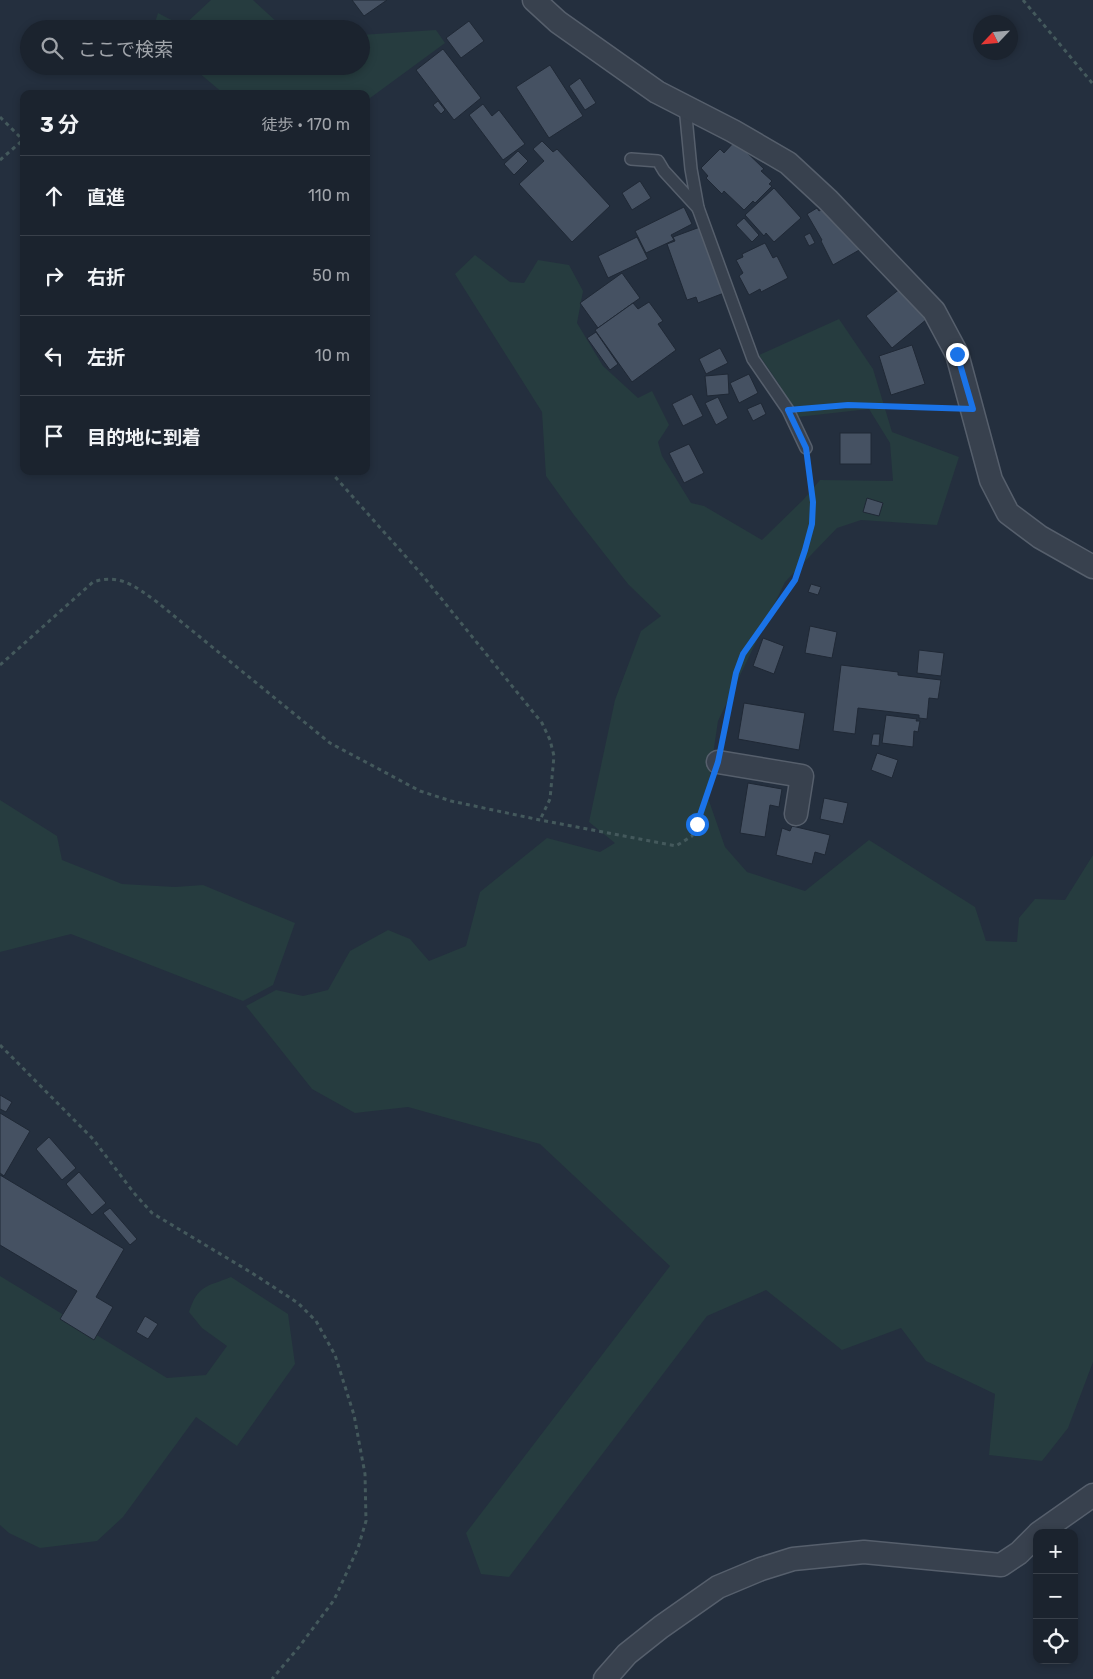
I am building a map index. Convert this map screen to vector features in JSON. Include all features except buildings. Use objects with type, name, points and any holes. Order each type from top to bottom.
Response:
[{"type":"street","points":[[534,0],[558,22],[657,92],[733,131],[788,163],[828,200],[934,311],[957,354],[991,480],[1008,513],[1040,537],[1093,567]]},
{"type":"street","points":[[718,762],[802,776],[796,814]]},
{"type":"street","points":[[1045,1529],[1093,1495]]},
{"type":"street","points":[[605,1679],[628,1654],[718,1587],[761,1569],[794,1559],[864,1552],[1002,1565],[1019,1553],[1033,1539]]},
{"type":"lane","points":[[685,106],[691,169],[698,208],[753,359],[788,410],[806,448]]},
{"type":"lane","points":[[631,158],[658,161],[664,171],[698,208]]},
{"type":"path","points":[[1023,0],[1093,84]]},
{"type":"path","points":[[0,117],[20,138]]},
{"type":"path","points":[[0,160],[20,143]]},
{"type":"path","points":[[788,410],[848,405],[973,409]]},
{"type":"path","points":[[0,665],[93,582],[104,578],[120,580],[136,586],[157,602],[330,743],[420,791],[540,820],[676,846],[692,836],[718,762],[736,673],[743,654],[795,580],[805,550],[812,524],[813,502],[806,448]]},
{"type":"path","points":[[334,475],[424,576],[542,723],[550,740],[554,756],[550,799],[540,820]]},
{"type":"path","points":[[0,1045],[93,1139],[134,1194],[152,1213],[298,1303],[316,1322],[334,1355],[354,1415],[365,1474],[366,1521],[358,1548],[334,1600],[272,1679]]},
{"type":"green space","points":[[211,0],[253,0],[275,20],[189,20]]},
{"type":"green space","points":[[158,13],[171,20],[156,20]]},
{"type":"green space","points":[[436,30],[445,43],[370,98],[370,90],[219,90],[202,75],[370,75],[370,34]]},
{"type":"green space","points":[[475,255],[510,282],[524,283],[538,260],[569,265],[583,291],[577,323],[603,366],[638,398],[652,391],[669,425],[658,442],[662,456],[691,503],[704,506],[762,540],[803,500],[820,480],[893,481],[890,443],[869,409],[797,417],[779,384],[759,355],[839,319],[873,369],[892,432],[959,457],[937,525],[861,520],[837,528],[785,582],[718,721],[707,795],[725,847],[747,872],[805,891],[869,840],[975,907],[986,941],[1017,942],[1019,918],[1035,899],[1065,900],[1093,855],[1093,1362],[1068,1428],[1042,1461],[989,1455],[995,1394],[926,1361],[901,1328],[842,1350],[766,1290],[707,1316],[509,1577],[481,1574],[466,1533],[670,1266],[540,1144],[408,1107],[355,1113],[312,1089],[246,1006],[276,990],[303,996],[328,990],[350,951],[388,930],[410,939],[429,961],[466,946],[480,892],[547,838],[600,852],[615,843],[589,822],[615,700],[641,631],[661,616],[628,584],[546,476],[542,412],[455,274]]},
{"type":"green space","points":[[0,800],[57,836],[62,860],[122,884],[175,887],[203,885],[295,923],[273,985],[243,1001],[71,934],[0,952]]},
{"type":"green space","points":[[0,1276],[167,1378],[206,1375],[227,1346],[202,1328],[189,1312],[192,1303],[204,1288],[231,1277],[288,1314],[295,1364],[237,1446],[196,1417],[123,1517],[97,1541],[40,1548],[9,1533],[0,1525]]},
{"type":"route","points":[[697,824],[718,762],[736,673],[743,654],[795,580],[812,524],[813,502],[806,448],[788,410],[848,405],[973,409],[957,354]]}]
